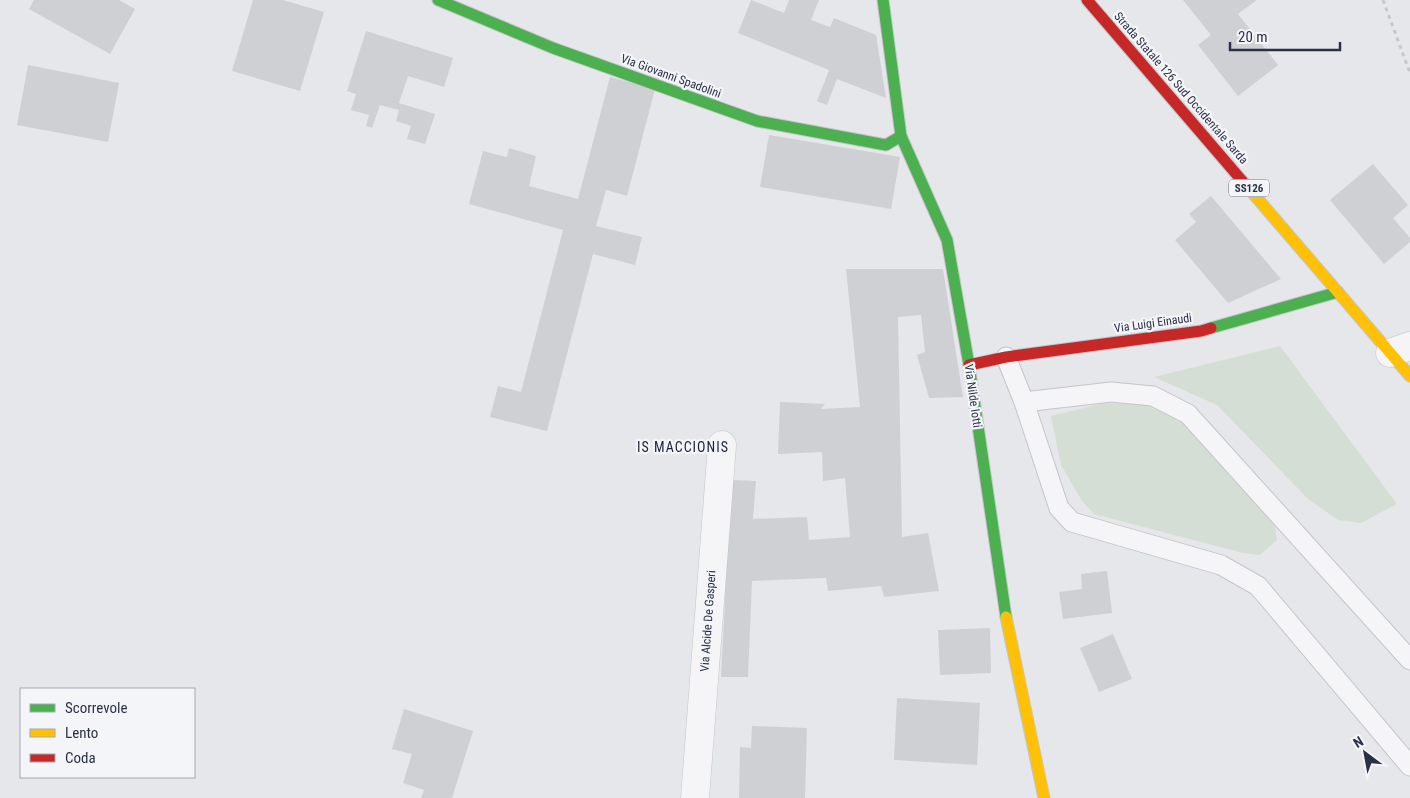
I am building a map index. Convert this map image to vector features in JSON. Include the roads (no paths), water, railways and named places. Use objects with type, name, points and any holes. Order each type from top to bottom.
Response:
[{"type":"street","name":"Via Giovanni Spadolini","points":[[438,0],[553,48],[757,121],[886,145],[901,136]]},
{"type":"street","name":"Via Nilde Iotti","points":[[883,0],[901,136],[947,240],[969,365],[1006,615],[1044,798]]},
{"type":"street","name":"Strada Statale 126 Sud Occidentale Sarda","points":[[1087,0],[1338,292],[1400,350],[1410,376]]},
{"type":"street","name":"Via Luigi Einaudi","points":[[969,365],[1006,357],[1201,331],[1338,292]]},
{"type":"street","name":"Via Alcide De Gasperi","points":[[695,798],[722,445]]},
{"type":"lane","points":[[1006,357],[1024,402],[1059,508],[1072,522],[1221,565],[1258,586],[1410,766]]},
{"type":"lane","points":[[1024,402],[1111,392],[1153,396],[1188,414],[1410,660]]},
{"type":"district","name":"IS MACCIONIS","points":[[683,447]]}]
